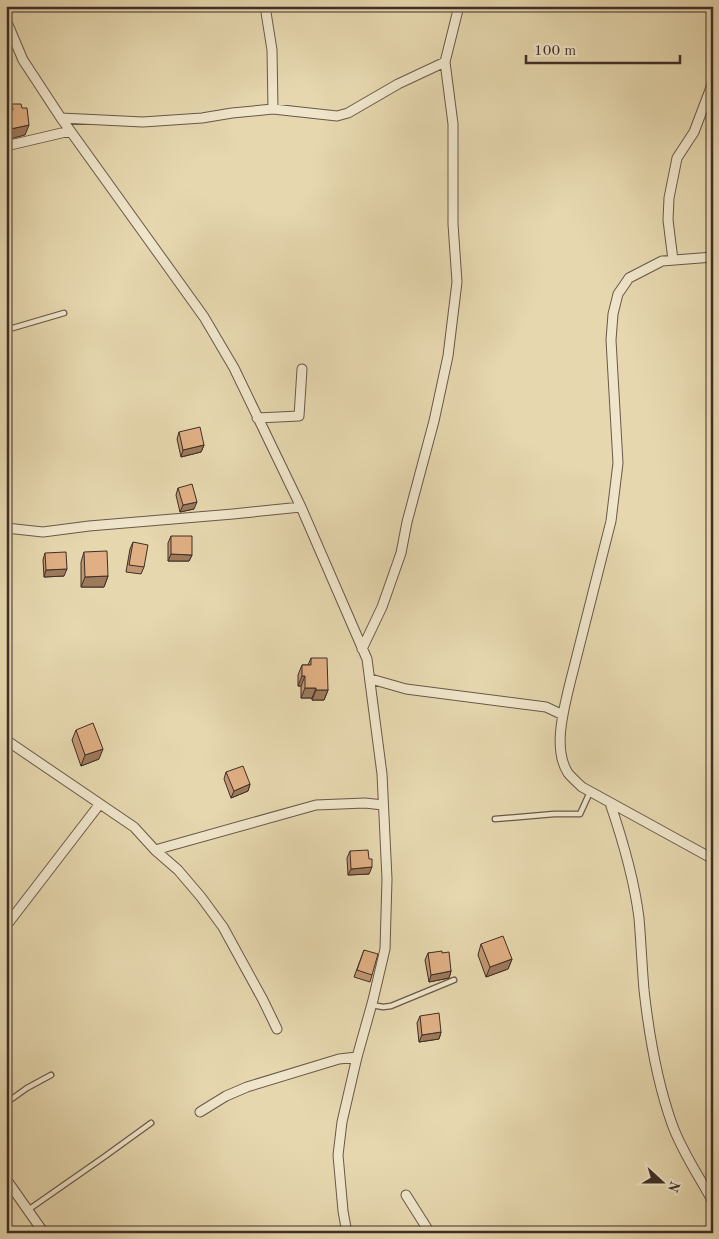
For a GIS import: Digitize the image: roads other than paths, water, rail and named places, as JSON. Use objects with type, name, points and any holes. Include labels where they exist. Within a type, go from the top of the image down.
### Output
[{"type":"street","points":[[265,6],[272,50],[273,109]]},
{"type":"street","points":[[362,649],[382,607],[401,553],[448,356],[457,282],[453,224],[453,124],[445,62],[459,6]]},
{"type":"street","points":[[6,20],[23,60],[70,131],[204,317],[234,368],[301,507],[366,659],[382,774],[387,879],[385,949],[342,1122],[338,1155],[347,1233]]},
{"type":"street","points":[[61,118],[143,122],[202,118],[232,112],[273,109],[337,116],[348,113],[398,84],[445,62]]},
{"type":"street","points":[[673,260],[668,220],[669,198],[677,158],[694,132],[713,82]]},
{"type":"street","points":[[6,146],[70,131]]},
{"type":"street","points":[[713,257],[662,261],[629,278],[618,294],[611,340],[618,463],[612,521],[563,715],[560,742],[568,772],[582,787],[713,859]]},
{"type":"street","points":[[257,418],[299,416],[302,369]]},
{"type":"street","points":[[6,528],[42,532],[301,507]]},
{"type":"street","points":[[370,679],[406,689],[546,707],[563,715]]},
{"type":"street","points":[[6,740],[134,827],[155,850],[178,870],[223,927],[277,1029]]},
{"type":"street","points":[[155,850],[316,805],[365,803],[383,805]]},
{"type":"street","points":[[610,803],[625,846],[632,876],[639,917],[644,991],[661,1090],[672,1126],[694,1170],[713,1202]]},
{"type":"street","points":[[6,926],[99,805]]},
{"type":"street","points":[[200,1112],[226,1096],[248,1088],[339,1059],[357,1057]]},
{"type":"street","points":[[6,1179],[44,1233]]},
{"type":"street","points":[[406,1195],[430,1233]]},
{"type":"lane","points":[[6,330],[64,313]]},
{"type":"lane","points":[[495,819],[554,814],[580,814],[590,792]]},
{"type":"lane","points":[[372,1005],[391,1006],[454,980]]},
{"type":"lane","points":[[6,1103],[26,1088],[51,1075]]},
{"type":"lane","points":[[28,1210],[151,1122]]}]
